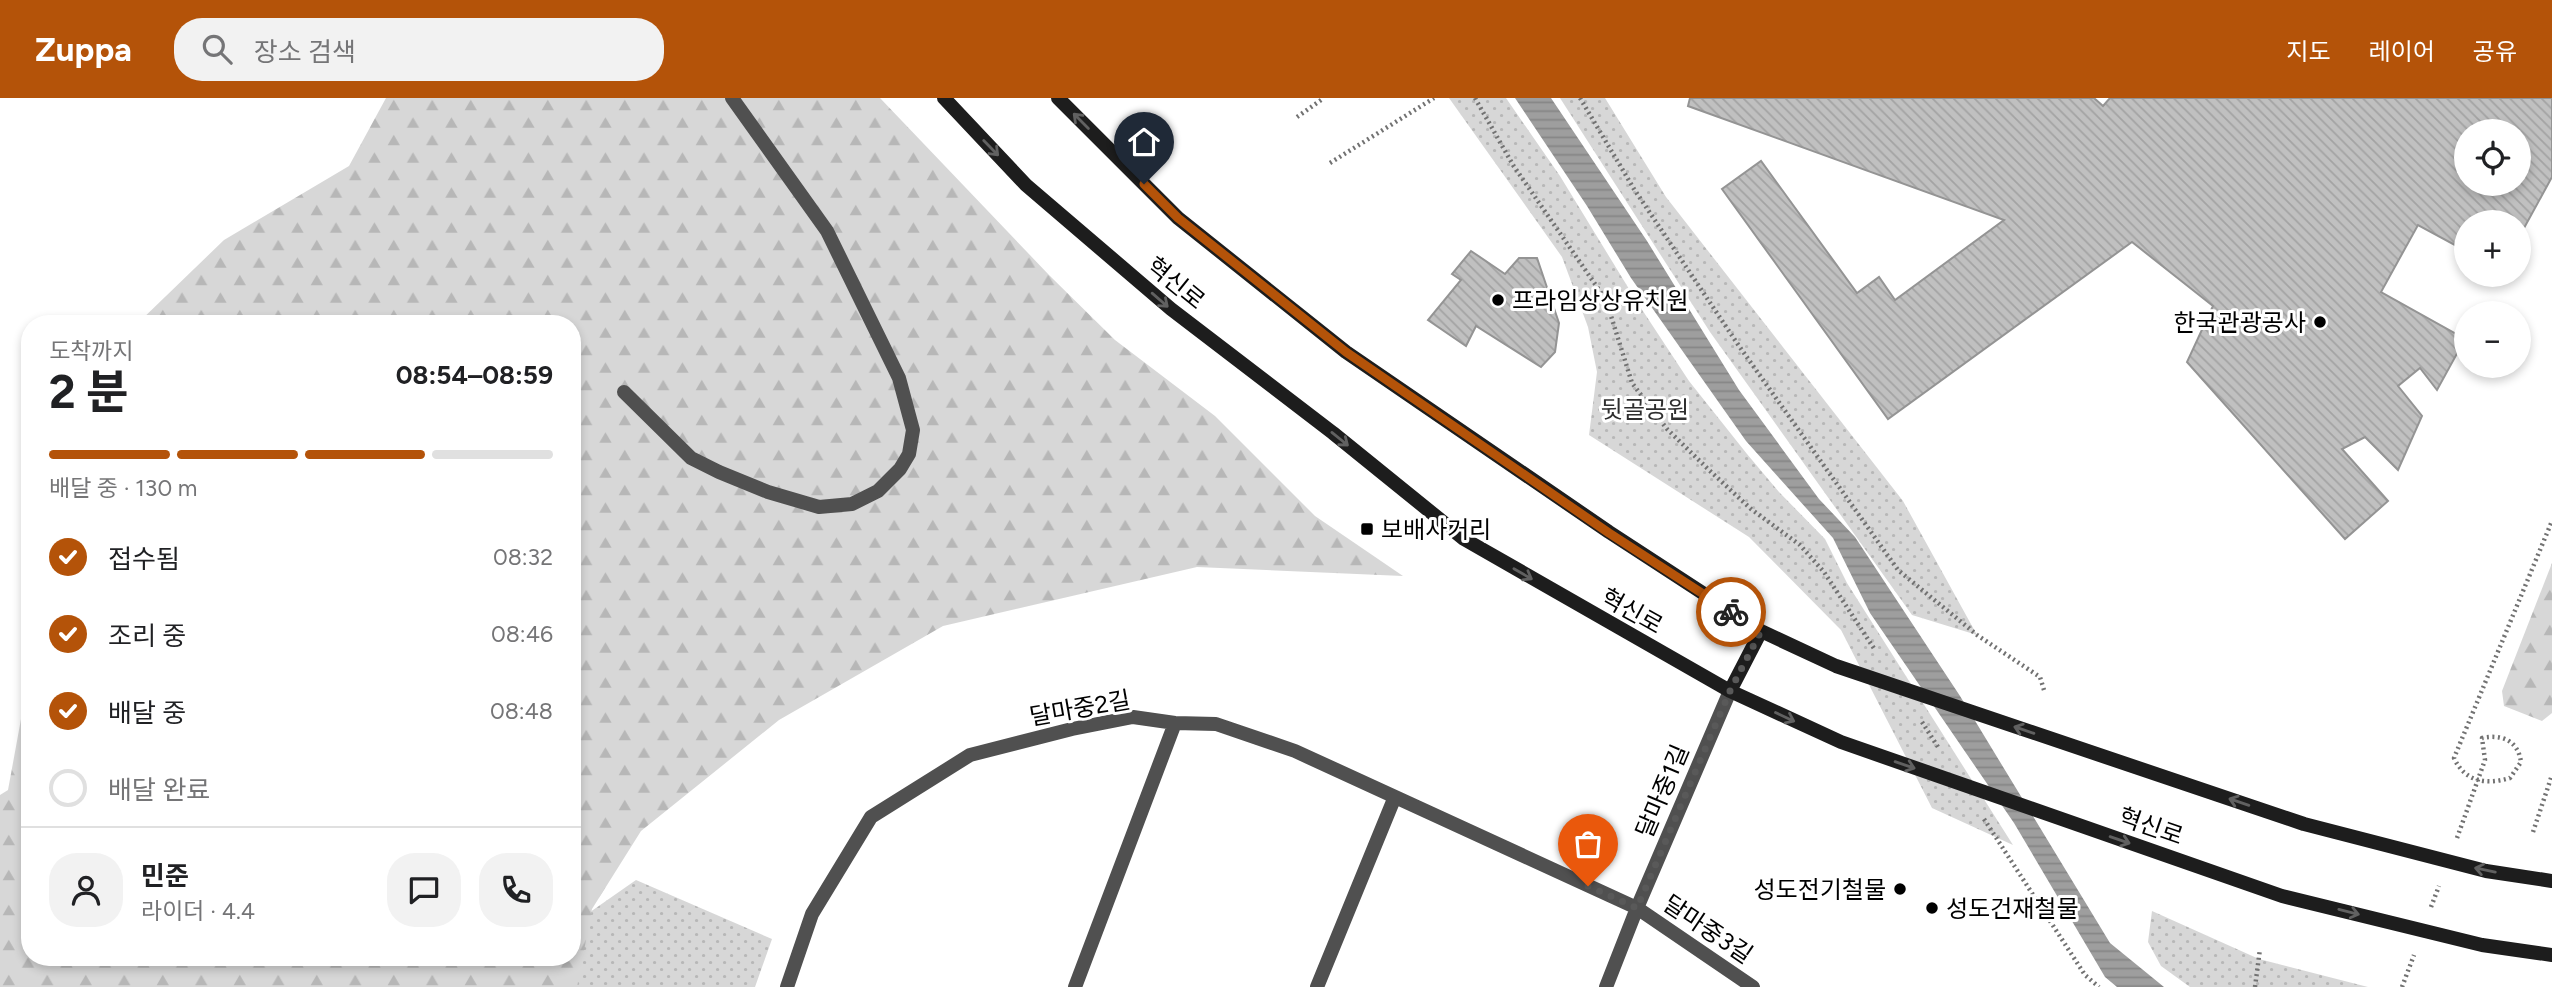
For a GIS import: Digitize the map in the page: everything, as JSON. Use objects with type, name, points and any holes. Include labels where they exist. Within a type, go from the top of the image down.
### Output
[{"type":"street","points":[[624,392],[691,458],[768,492],[819,506],[852,504],[878,491],[900,469],[908,454],[914,430],[899,378],[827,231],[732,98]]},
{"type":"street","name":"혁신로","points":[[944,98],[1026,185],[1171,309],[1464,539],[1730,691],[1841,742],[2282,896],[2482,945],[2552,955]]},
{"type":"street","name":"혁신로","points":[[1058,98],[1178,218],[1346,352],[1609,533],[1761,631],[1836,666],[2304,824],[2486,870],[2552,881]]},
{"type":"street","points":[[1730,691],[1761,631]]},
{"type":"street","name":"달마중1길","points":[[1606,987],[1730,691]]},
{"type":"street","name":"달마중2길","points":[[787,987],[813,914],[871,817],[970,755],[1072,729],[1133,717],[1175,723],[1216,724],[1295,751],[1394,799],[1637,908]]},
{"type":"street","points":[[1075,987],[1175,723]]},
{"type":"street","points":[[1317,987],[1394,799]]},
{"type":"street","name":"달마중3길","points":[[1637,908],[1753,987]]},
{"type":"path","points":[[1297,117],[1324,98]]},
{"type":"path","points":[[1330,163],[1434,98]]},
{"type":"path","points":[[1475,98],[1513,165],[1606,300],[1632,383],[1667,429],[1709,470],[1751,509],[1800,545],[1824,572],[1876,652]]},
{"type":"path","points":[[1580,98],[1634,189],[1739,346],[1898,570],[1977,635],[2040,677],[2044,690]]},
{"type":"path","points":[[2485,760],[2482,738],[2494,735],[2503,737],[2514,746],[2519,751],[2521,761],[2510,778],[2485,782],[2460,770],[2454,758],[2552,524]]},
{"type":"path","points":[[1921,721],[1944,756]]},
{"type":"path","points":[[2533,832],[2552,775]]},
{"type":"path","points":[[1981,814],[2085,975],[2099,987]]},
{"type":"path","points":[[2255,987],[2260,949]]},
{"type":"green space","points":[[386,98],[880,98],[1115,340],[1215,416],[1315,516],[1403,576],[1197,567],[943,626],[779,720],[641,831],[592,909],[577,987],[0,987],[0,795],[8,790],[21,719],[21,966],[581,966],[581,315],[146,315],[224,240],[349,166]]},
{"type":"green space","name":"뒷골공원","points":[[1449,98],[1506,98],[1560,176],[1689,381],[1779,492],[1825,539],[1847,583],[2013,845],[1932,808],[1841,630],[1749,537],[1589,435],[1597,372],[1588,327],[1562,257]]},
{"type":"green space","name":"뒷골공원","points":[[1560,98],[1605,98],[1666,197],[1903,501],[1977,635],[1912,615],[1710,332]]},
{"type":"green space","points":[[2552,563],[2552,713],[2542,721],[2504,706],[2502,691]]},
{"type":"green space","points":[[636,880],[772,939],[755,987],[559,987],[568,966],[581,966],[581,918]]},
{"type":"green space","points":[[2152,911],[2259,959],[2368,987],[2190,987],[2161,966],[2148,942]]},
{"type":"shaded area","points":[[1515,98],[1551,98],[1647,241],[1739,390],[1819,499],[1855,537],[1960,696],[2110,943],[2164,987],[2117,987],[2105,977],[2014,823],[1870,613],[1833,538],[1746,441],[1631,278]]},
{"type":"building","name":"한국관광공사","points":[[1690,98],[2094,98],[2103,106],[2110,98],[2552,98],[2552,177],[2531,215],[2531,210],[2454,210],[2454,244],[2418,225],[2381,292],[2454,333],[2454,359],[2437,390],[2420,368],[2398,386],[2422,416],[2398,470],[2365,437],[2342,449],[2388,501],[2345,539],[2187,362],[2213,306],[2132,242],[1888,419],[1722,189],[1761,161],[1857,293],[1879,277],[1895,300],[2004,220],[1688,106]]},
{"type":"building","name":"프라임상상유치원","points":[[1471,251],[1505,274],[1519,258],[1537,258],[1559,323],[1555,352],[1541,367],[1476,326],[1466,346],[1428,320],[1461,280],[1452,274]]},
{"type":"way so far","points":[[1588,886],[1637,908],[1730,691],[1761,631],[1731,612]]},
{"type":"place","name":"프라임상상유치원","points":[[1498,300]]},
{"type":"place","name":"한국관광공사","points":[[2320,322]]},
{"type":"place","name":"보배사거리","points":[[1367,529]]},
{"type":"place","name":"성도전기철물","points":[[1900,889]]},
{"type":"place","name":"성도건재철물","points":[[1932,908]]},
{"type":"route","points":[[1144,184],[1178,218],[1346,352],[1609,533],[1731,612]]}]
